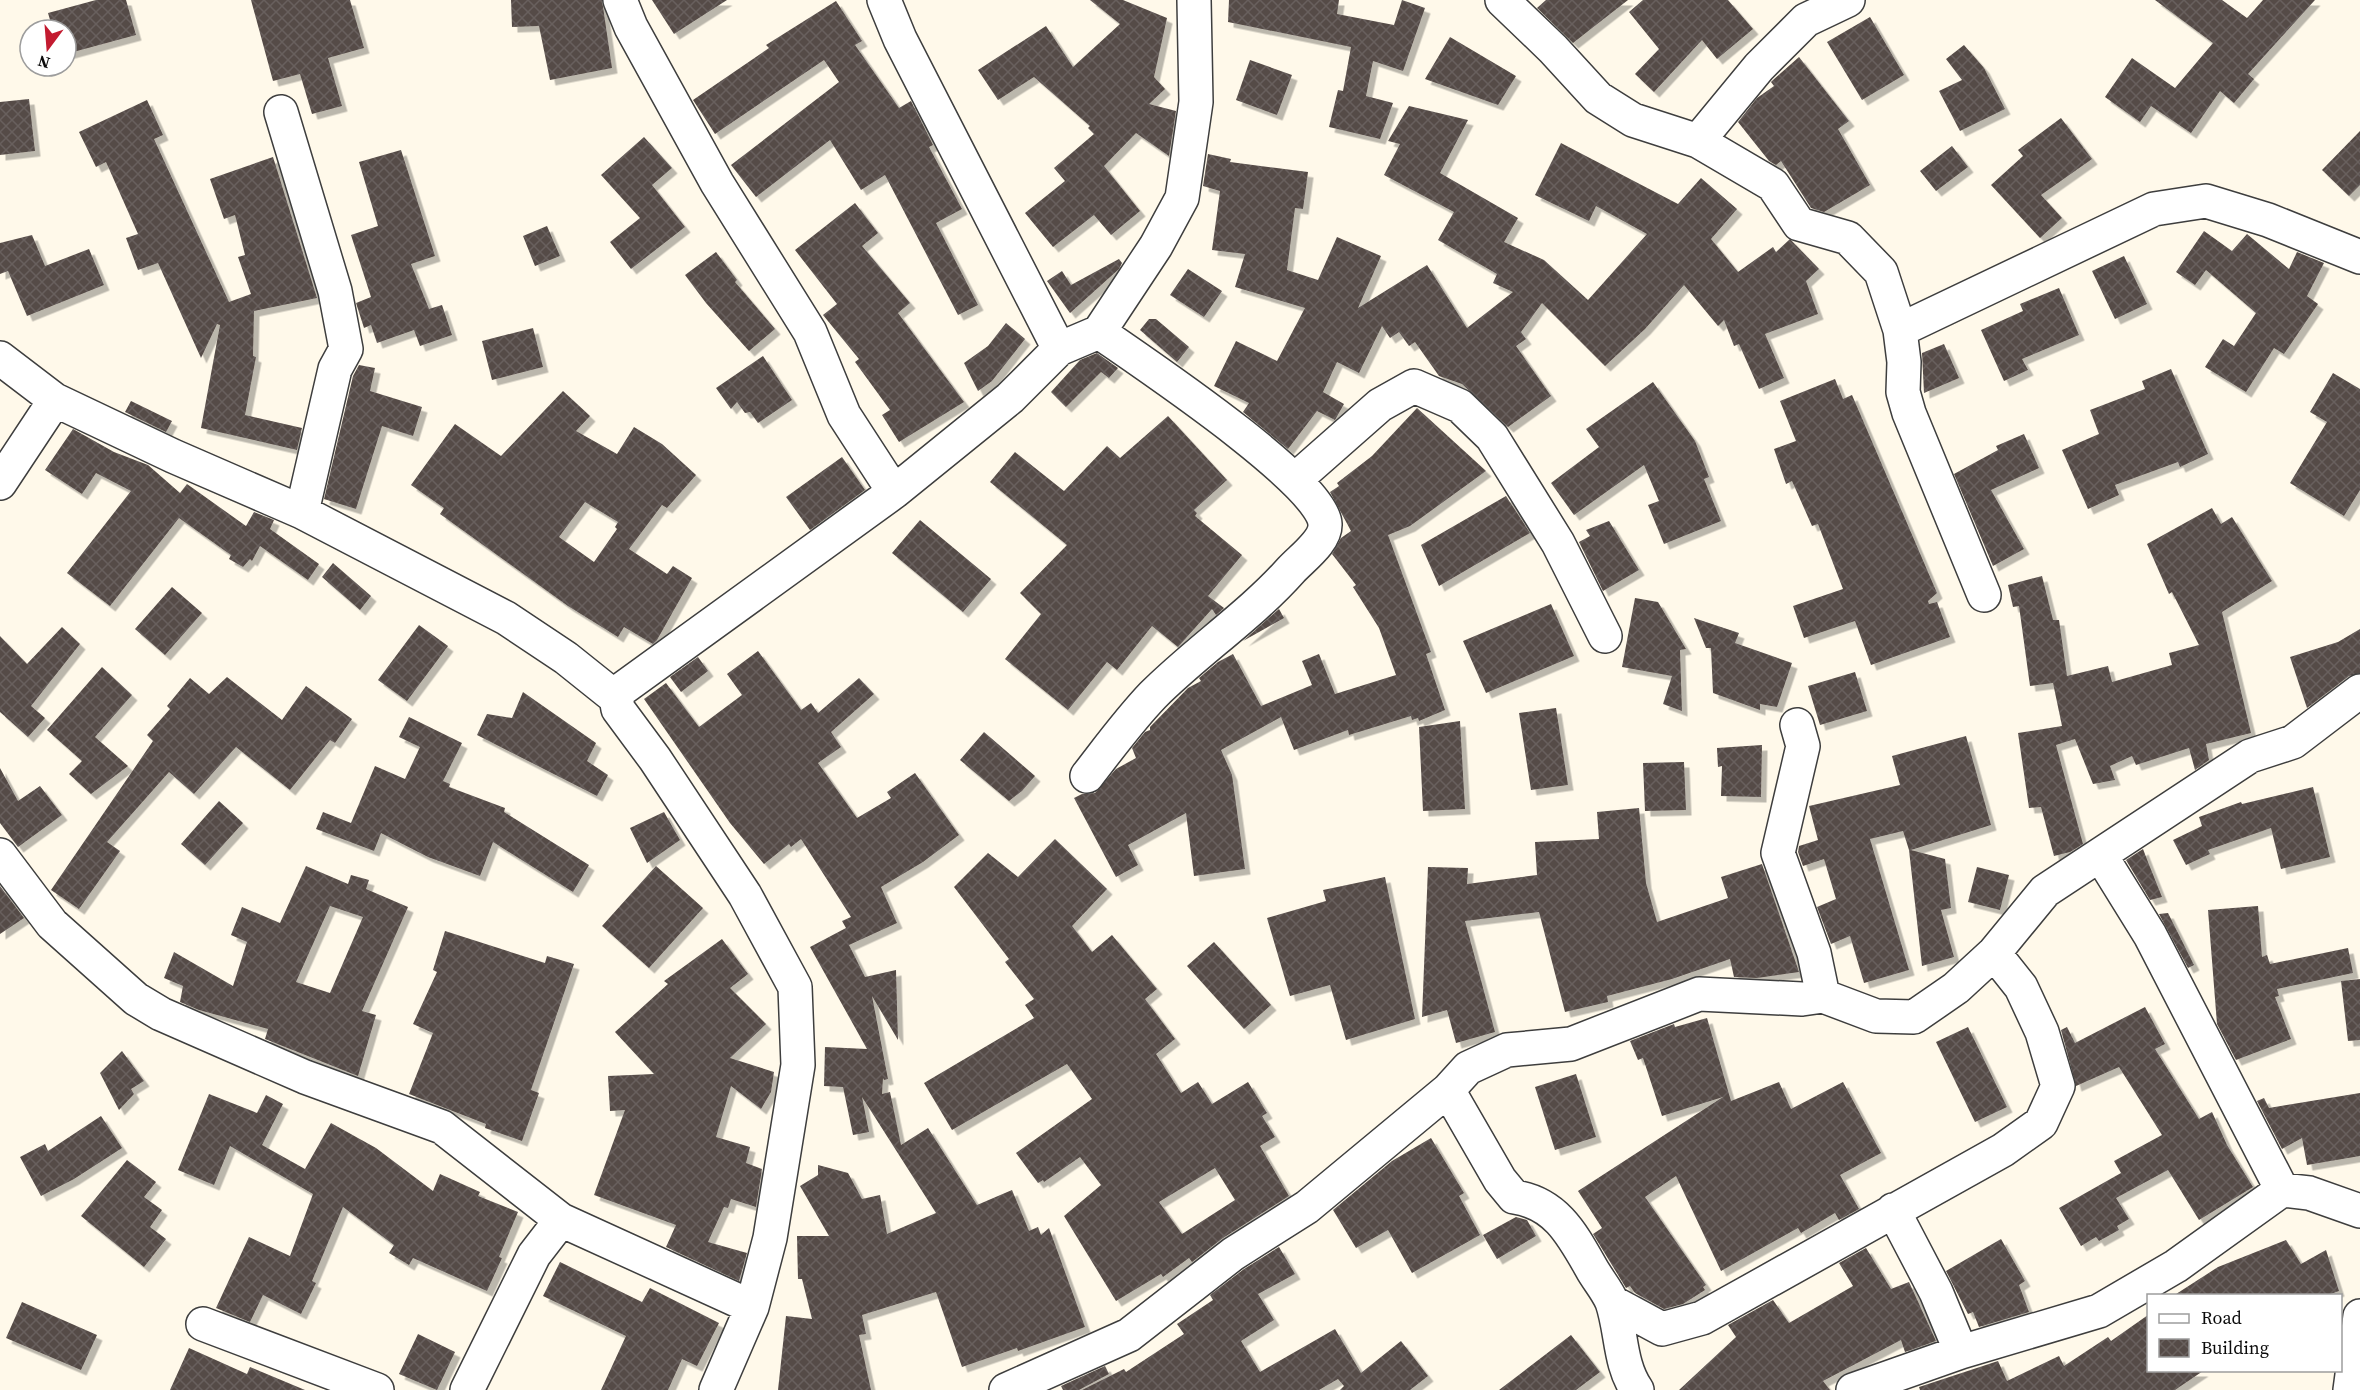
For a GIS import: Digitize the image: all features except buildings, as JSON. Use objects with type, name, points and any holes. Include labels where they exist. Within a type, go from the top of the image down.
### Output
[{"type":"street","points":[[620,0],[631,27],[717,183],[810,332],[844,415],[894,492]]},
{"type":"street","points":[[884,0],[900,39],[1059,349]]},
{"type":"street","points":[[616,698],[622,689],[894,492],[1010,398],[1059,349],[1099,332],[1156,246],[1182,198],[1196,102],[1194,0]]},
{"type":"street","points":[[1502,0],[1598,98],[1633,120],[1698,141],[1773,185],[1799,224],[1848,238],[1881,272],[1900,330],[1904,362],[1903,392],[1909,412],[1984,595]]},
{"type":"street","points":[[1698,141],[1759,68],[1806,20],[1848,0]]},
{"type":"street","points":[[281,112],[334,291],[346,349],[335,369],[302,512]]},
{"type":"street","points":[[1900,330],[2154,209],[2164,207],[2206,201],[2268,220],[2360,257]]},
{"type":"street","points":[[1087,776],[1153,695],[1275,588],[1324,536],[1326,522],[1318,506],[1296,479],[1197,402],[1099,332]]},
{"type":"street","points":[[0,358],[55,400],[173,456],[302,512],[506,618],[566,658],[616,698],[618,709],[655,759],[745,895],[795,987],[798,1065],[770,1238],[752,1307],[716,1390]]},
{"type":"street","points":[[1296,479],[1380,405],[1414,386],[1460,406],[1492,437],[1558,543],[1605,636]]},
{"type":"street","points":[[0,483],[55,400]]},
{"type":"street","points":[[1006,1390],[1129,1335],[1233,1254],[1307,1207],[1448,1090],[1468,1068],[1507,1050],[1571,1044],[1699,994],[1802,999],[1823,996],[1876,1016],[1914,1017],[1956,988],[1994,953],[2045,891],[2250,756],[2293,742],[2360,691]]},
{"type":"street","points":[[1797,725],[1803,746],[1778,853],[1814,953],[1823,996]]},
{"type":"street","points":[[0,855],[52,924],[136,999],[161,1014],[305,1077],[442,1127],[561,1220],[752,1307]]},
{"type":"street","points":[[2101,856],[2150,935],[2282,1190]]},
{"type":"street","points":[[1612,1302],[1662,1329],[1702,1318],[2003,1150],[2041,1123],[2058,1086],[2042,1032],[2021,987],[1994,953]]},
{"type":"street","points":[[1448,1090],[1500,1180],[1514,1197],[1533,1200],[1566,1224],[1612,1302],[1619,1342],[1632,1382],[1637,1390]]},
{"type":"street","points":[[1853,1390],[1961,1352],[2099,1311],[2176,1266],[2282,1190],[2309,1193],[2360,1211]]},
{"type":"street","points":[[1893,1210],[1936,1292],[1961,1352]]},
{"type":"street","points":[[467,1390],[534,1256],[561,1220]]},
{"type":"street","points":[[2350,1390],[2360,1316]]},
{"type":"street","points":[[203,1324],[377,1390]]}]
